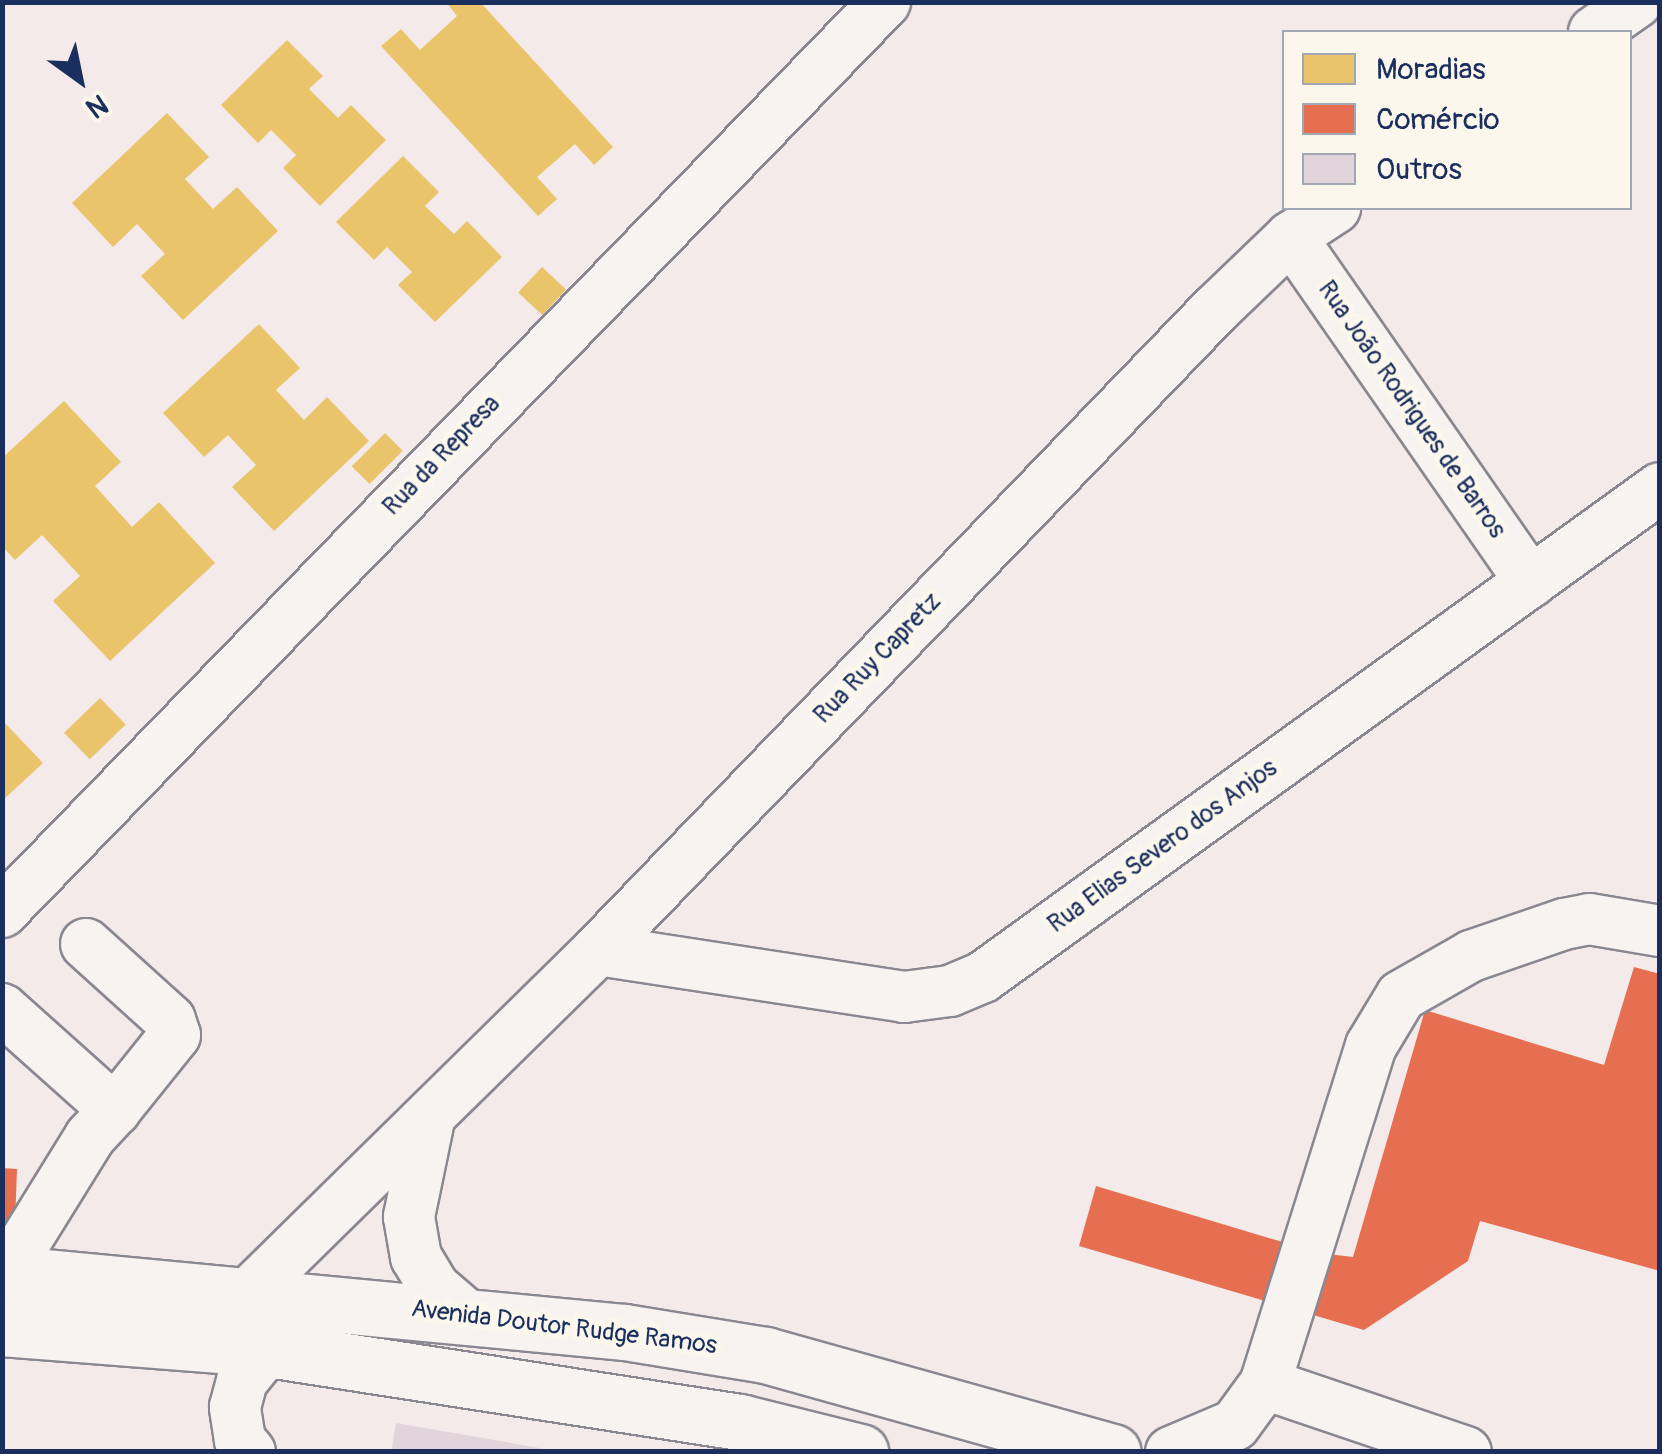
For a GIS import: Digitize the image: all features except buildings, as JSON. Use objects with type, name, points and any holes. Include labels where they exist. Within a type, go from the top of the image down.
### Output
[{"type":"main road","name":"Avenida Doutor Rudge Ramos","points":[[4,1273],[464,1313],[765,1355],[1113,1452]]},
{"type":"main road","points":[[2,1328],[268,1349],[740,1422],[860,1452]]},
{"type":"street","name":"Rua da Represa","points":[[2,912],[885,2]]},
{"type":"street","points":[[1597,30],[1637,2]]},
{"type":"street","name":"Rua Ruy Capretz","points":[[250,1292],[598,950],[1290,237],[1332,210]]},
{"type":"street","name":"Rua João Rodrigues de Barros","points":[[1290,237],[1530,582]]},
{"type":"street","name":"Rua Elias Severo dos Anjos","points":[[598,950],[904,997],[950,991],[984,977],[1660,488]]},
{"type":"street","points":[[1171,1452],[1238,1438],[1265,1384],[1371,1046],[1401,996],[1485,950],[1564,924],[1589,919],[1660,931]]},
{"type":"street","points":[[4,1273],[90,1137],[176,1035],[170,1020],[86,944]]},
{"type":"street","points":[[2,1009],[116,1110]]},
{"type":"street","points":[[429,1120],[408,1217],[416,1257],[434,1287],[464,1313]]},
{"type":"street","points":[[239,1448],[235,1407],[242,1381],[268,1349]]},
{"type":"street","points":[[1265,1384],[1466,1452]]}]
